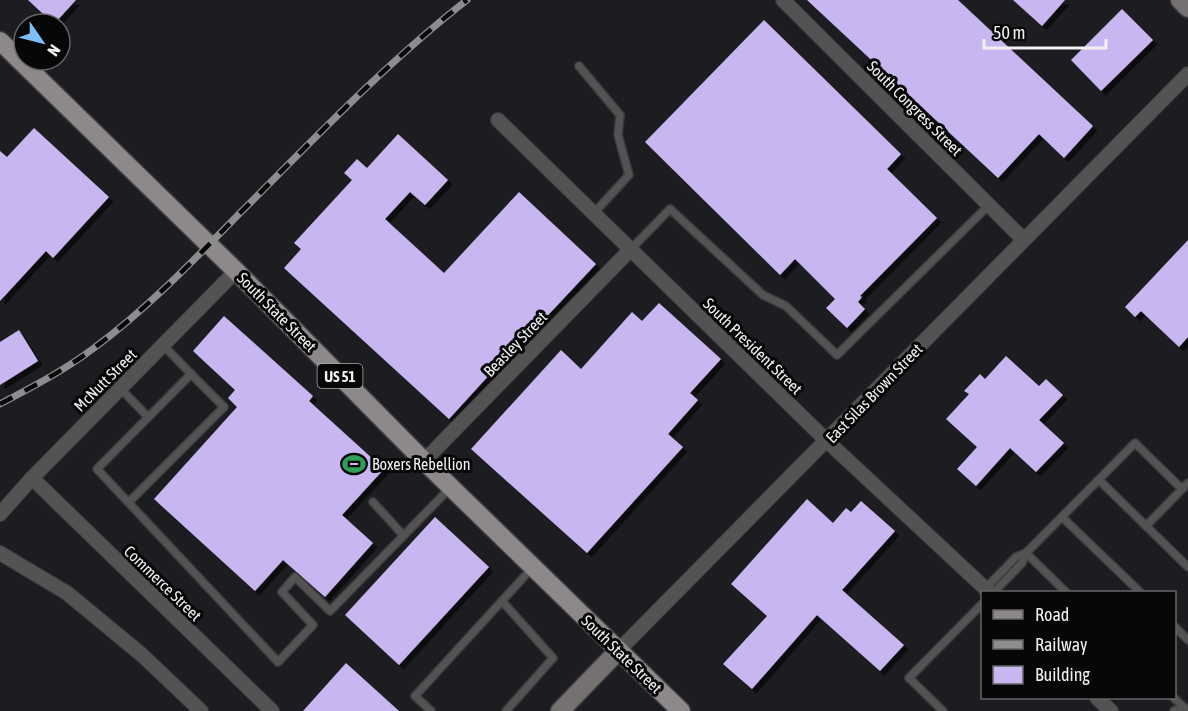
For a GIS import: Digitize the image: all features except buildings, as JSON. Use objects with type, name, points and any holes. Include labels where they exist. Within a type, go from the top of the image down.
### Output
[{"type":"main road","name":"South State Street","points":[[0,41],[236,271],[424,461],[681,711]]},
{"type":"street","name":"South Congress Street","points":[[783,0],[1023,239]]},
{"type":"street","points":[[1180,0],[1188,8]]},
{"type":"street","name":"East Silas Brown Street","points":[[560,711],[1188,74]]},
{"type":"street","name":"South President Street","points":[[498,120],[827,441],[989,591]]},
{"type":"street","name":"Beasley Street","points":[[424,461],[630,250]]},
{"type":"street","name":"McNutt Street","points":[[0,514],[32,478],[236,271]]},
{"type":"street","name":"Commerce Street","points":[[32,478],[272,711]]},
{"type":"street","points":[[0,553],[67,593],[142,655],[201,711]]},
{"type":"street","points":[[1099,699],[1111,711]]},
{"type":"lane","points":[[579,66],[620,115],[618,135],[629,175],[593,214]]},
{"type":"lane","points":[[630,250],[670,209],[763,295],[786,306],[837,355],[989,205]]},
{"type":"lane","points":[[129,502],[224,407],[163,345]]},
{"type":"lane","points":[[191,374],[98,469],[278,662],[313,625],[282,592],[295,577],[330,611],[451,487]]},
{"type":"lane","points":[[120,388],[148,417]]},
{"type":"lane","points":[[989,591],[1016,557],[1026,553],[1135,443],[1182,489]]},
{"type":"lane","points":[[1099,480],[1186,563]]},
{"type":"lane","points":[[1146,526],[1188,483]]},
{"type":"lane","points":[[374,502],[404,535]]},
{"type":"lane","points":[[1062,517],[1139,591]]},
{"type":"lane","points":[[1026,553],[1065,591]]},
{"type":"lane","points":[[431,711],[415,696],[533,567]]},
{"type":"lane","points":[[502,601],[553,658],[506,711]]},
{"type":"lane","points":[[943,711],[909,678],[981,605]]},
{"type":"lane","points":[[1176,628],[1188,640]]},
{"type":"lane","points":[[1174,711],[1185,708]]},
{"type":"railway","points":[[0,404],[72,364],[133,317],[188,266],[379,76],[467,0]]},
{"type":"place","name":"Boxers Rebellion","points":[[354,464]]}]
